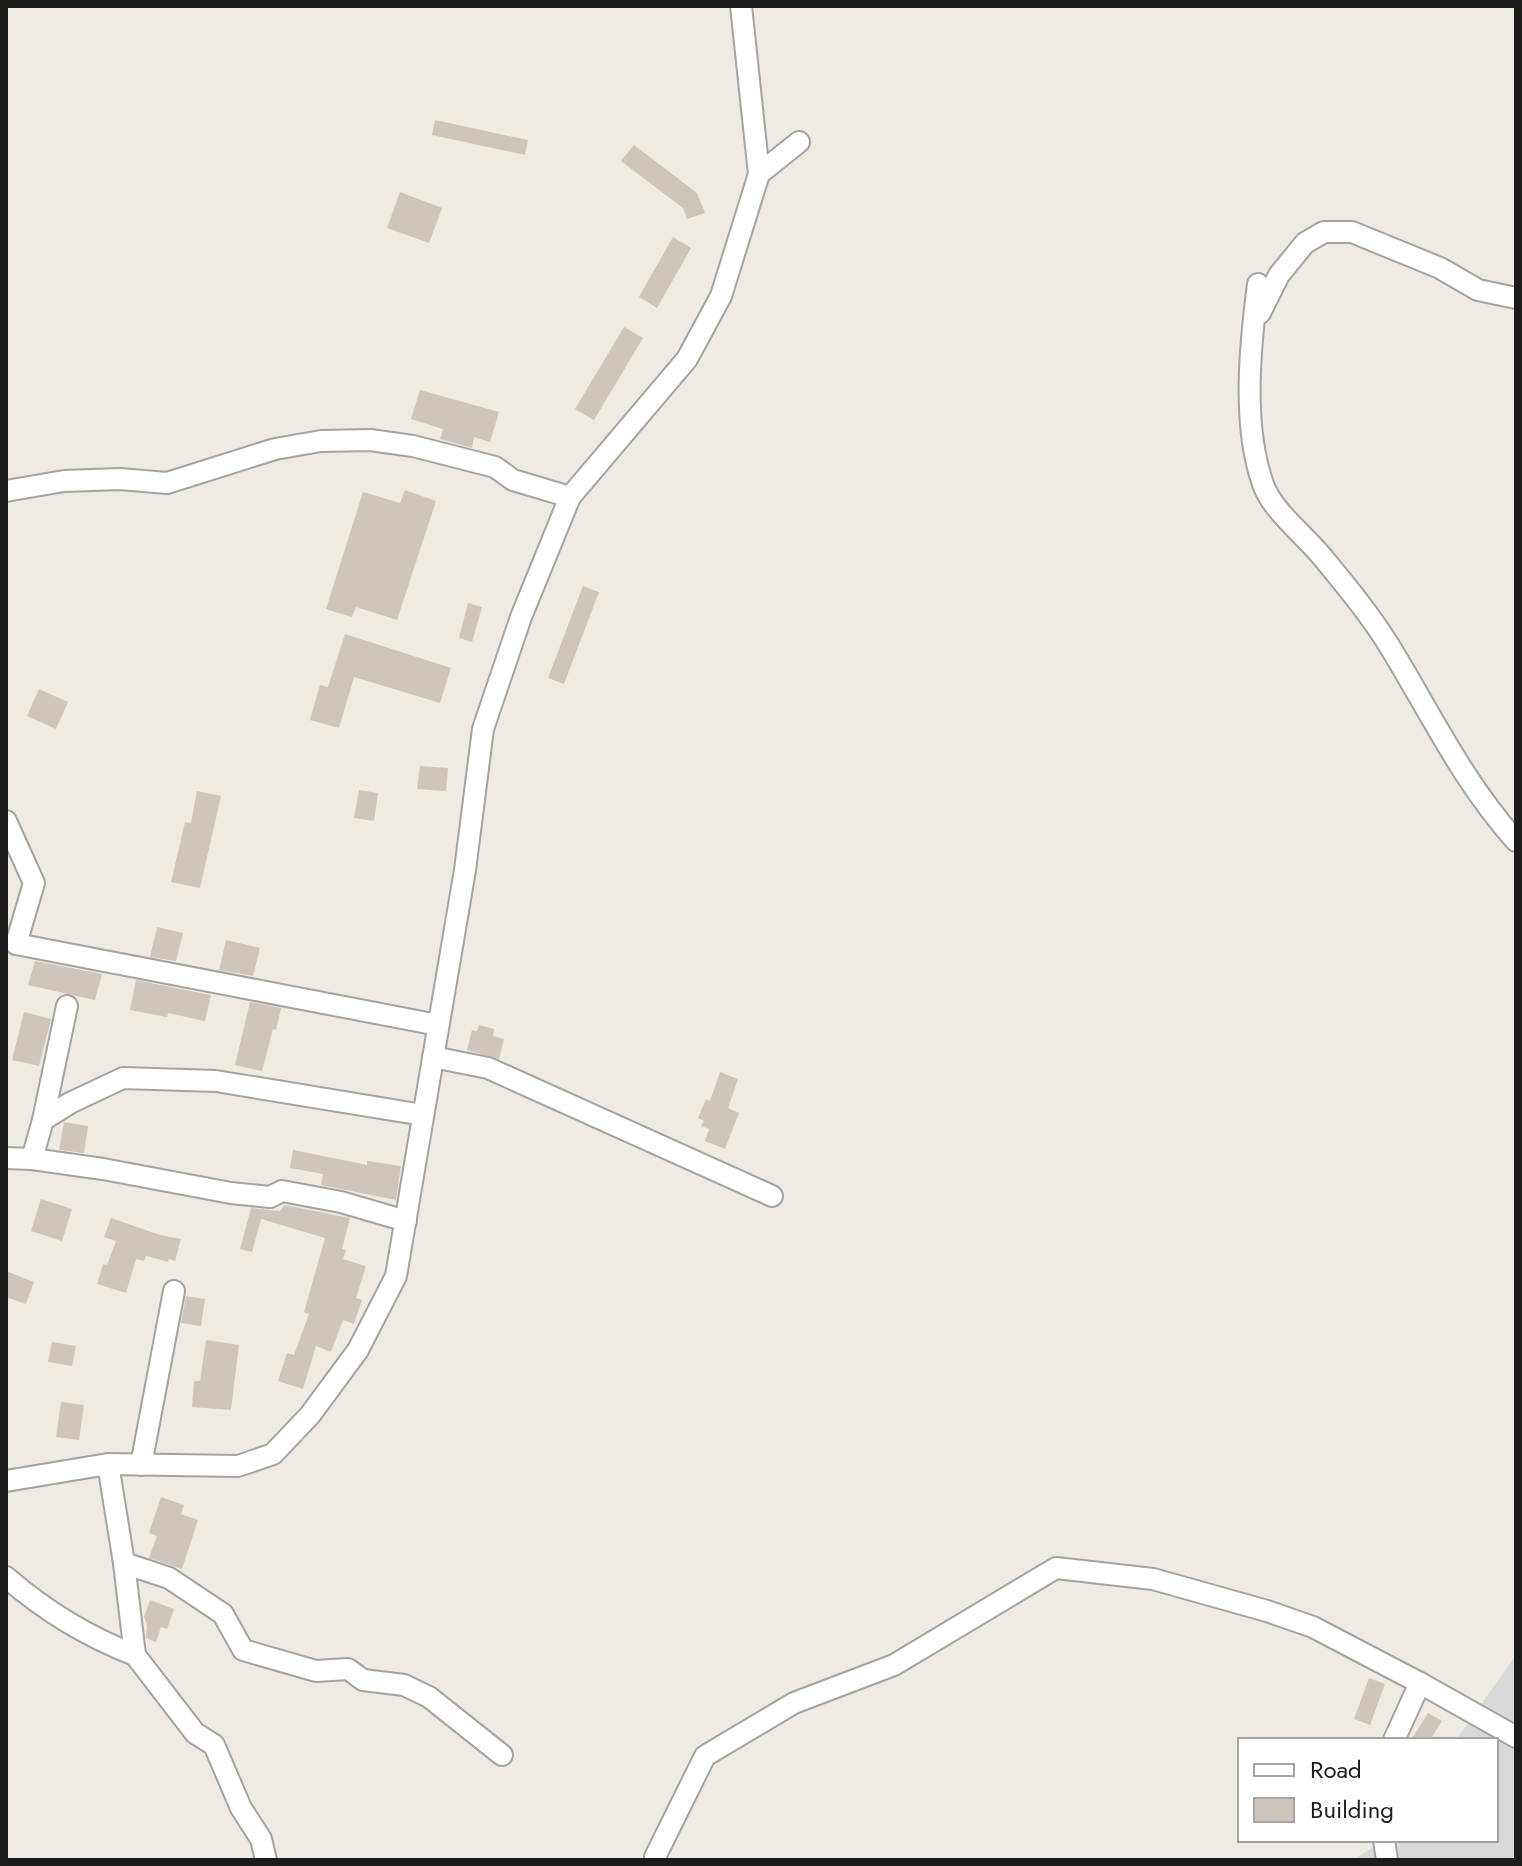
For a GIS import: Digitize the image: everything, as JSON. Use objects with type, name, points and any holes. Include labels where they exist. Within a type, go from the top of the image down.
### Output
[{"type":"street","points":[[10,1476],[108,1464],[238,1466],[273,1454],[310,1415],[358,1350],[396,1276],[465,870],[483,729],[521,617],[570,497],[687,359],[721,296],[759,174],[741,6]]},
{"type":"street","points":[[759,174],[799,142]]},
{"type":"street","points":[[1253,327],[1279,275],[1305,243],[1324,232],[1352,232],[1440,268],[1478,290],[1516,298]]},
{"type":"street","points":[[1258,284],[1253,327],[1253,449],[1264,488],[1364,609],[1390,646],[1457,764],[1516,841]]},
{"type":"street","points":[[6,491],[64,481],[120,479],[167,483],[275,449],[321,441],[370,440],[413,446],[495,467],[513,480],[570,497]]},
{"type":"street","points":[[6,821],[34,883],[16,944],[438,1025]]},
{"type":"street","points":[[32,1159],[67,1006]]},
{"type":"street","points":[[433,1057],[488,1068],[772,1196]]},
{"type":"street","points":[[43,1120],[70,1103],[123,1078],[216,1081],[423,1115]]},
{"type":"street","points":[[6,1158],[103,1169],[231,1193],[270,1197],[282,1191],[341,1202],[406,1221]]},
{"type":"street","points":[[141,1465],[174,1291]]},
{"type":"street","points":[[108,1464],[135,1655],[195,1733],[214,1745],[241,1808],[261,1839],[266,1860]]},
{"type":"street","points":[[124,1563],[169,1578],[223,1614],[243,1650],[316,1671],[348,1669],[363,1680],[404,1685],[429,1697],[502,1755]]},
{"type":"street","points":[[655,1857],[705,1756],[794,1703],[894,1665],[1056,1568],[1153,1579],[1313,1627],[1516,1737]]},
{"type":"street","points":[[6,1577],[35,1601],[106,1644],[135,1655]]},
{"type":"street","points":[[1395,1738],[1420,1683]]},
{"type":"shaded area","points":[[1516,1655],[1516,1860],[1353,1860],[1381,1842],[1498,1842],[1498,1738],[1457,1738]]},
{"type":"building","points":[[435,120],[528,140],[525,155],[432,135]]},
{"type":"building","points":[[634,145],[697,193],[705,213],[687,219],[683,208],[621,161]]},
{"type":"building","points":[[400,192],[442,208],[429,243],[387,228]]},
{"type":"building","points":[[673,237],[691,248],[657,308],[639,297]]},
{"type":"building","points":[[624,327],[643,338],[594,420],[575,409]]},
{"type":"building","points":[[420,390],[499,412],[490,442],[474,437],[472,448],[440,439],[443,429],[411,419]]},
{"type":"building","points":[[405,490],[436,501],[397,620],[356,607],[352,617],[326,609],[363,492],[400,503]]},
{"type":"building","points":[[583,586],[599,592],[564,684],[548,678]]},
{"type":"building","points":[[468,603],[482,607],[472,642],[459,638]]},
{"type":"building","points":[[345,634],[451,668],[440,703],[354,677],[339,728],[310,720],[320,685],[328,687]]},
{"type":"building","points":[[39,689],[68,702],[56,729],[27,716]]},
{"type":"building","points":[[420,766],[448,768],[446,791],[417,789]]},
{"type":"building","points":[[359,790],[378,793],[374,821],[354,818]]},
{"type":"building","points":[[197,791],[221,796],[200,888],[171,882],[185,822],[191,823]]},
{"type":"building","points":[[157,927],[183,933],[176,961],[150,957]]},
{"type":"building","points":[[226,940],[260,948],[253,976],[219,970]]},
{"type":"building","points":[[35,961],[102,974],[95,1000],[28,985]]},
{"type":"building","points":[[136,980],[211,995],[205,1021],[168,1013],[167,1017],[130,1010]]},
{"type":"building","points":[[250,1002],[281,1008],[262,1071],[235,1065]]},
{"type":"building","points":[[24,1012],[51,1019],[39,1066],[12,1060]]},
{"type":"building","points":[[479,1025],[494,1029],[493,1036],[504,1039],[499,1059],[467,1050],[472,1030],[477,1031]]},
{"type":"building","points":[[720,1072],[738,1079],[728,1108],[739,1113],[725,1149],[705,1141],[709,1129],[701,1126],[704,1121],[698,1118],[706,1099],[710,1101]]},
{"type":"building","points":[[64,1122],[88,1126],[84,1153],[59,1150]]},
{"type":"building","points":[[293,1150],[367,1165],[367,1161],[401,1166],[396,1200],[321,1185],[323,1174],[290,1168]]},
{"type":"building","points":[[41,1199],[72,1209],[62,1241],[31,1231]]},
{"type":"building","points":[[284,1205],[350,1218],[342,1249],[346,1250],[343,1259],[366,1266],[356,1298],[362,1300],[354,1324],[343,1320],[331,1352],[316,1346],[303,1389],[278,1381],[287,1353],[294,1355],[309,1314],[304,1312],[325,1238],[261,1219],[252,1252],[240,1249],[251,1208],[280,1211]]},
{"type":"building","points":[[111,1218],[181,1239],[175,1261],[146,1256],[144,1261],[136,1259],[126,1293],[97,1284],[103,1264],[107,1265],[116,1241],[104,1237]]},
{"type":"building","points":[[6,1271],[34,1282],[26,1304],[6,1297]]},
{"type":"building","points":[[186,1296],[205,1299],[201,1326],[181,1323]]},
{"type":"building","points":[[206,1340],[239,1345],[231,1410],[192,1407],[194,1381],[200,1381]]},
{"type":"building","points":[[52,1342],[76,1346],[72,1366],[48,1362]]},
{"type":"building","points":[[61,1402],[84,1405],[79,1440],[56,1437]]},
{"type":"building","points":[[161,1497],[184,1505],[181,1514],[198,1520],[182,1569],[149,1558],[157,1536],[149,1533]]},
{"type":"building","points":[[150,1600],[174,1609],[167,1629],[161,1627],[156,1642],[146,1638],[144,1617]]},
{"type":"building","points":[[1369,1678],[1385,1684],[1370,1725],[1354,1719]]},
{"type":"building","points":[[1428,1713],[1442,1721],[1431,1738],[1412,1738]]}]
